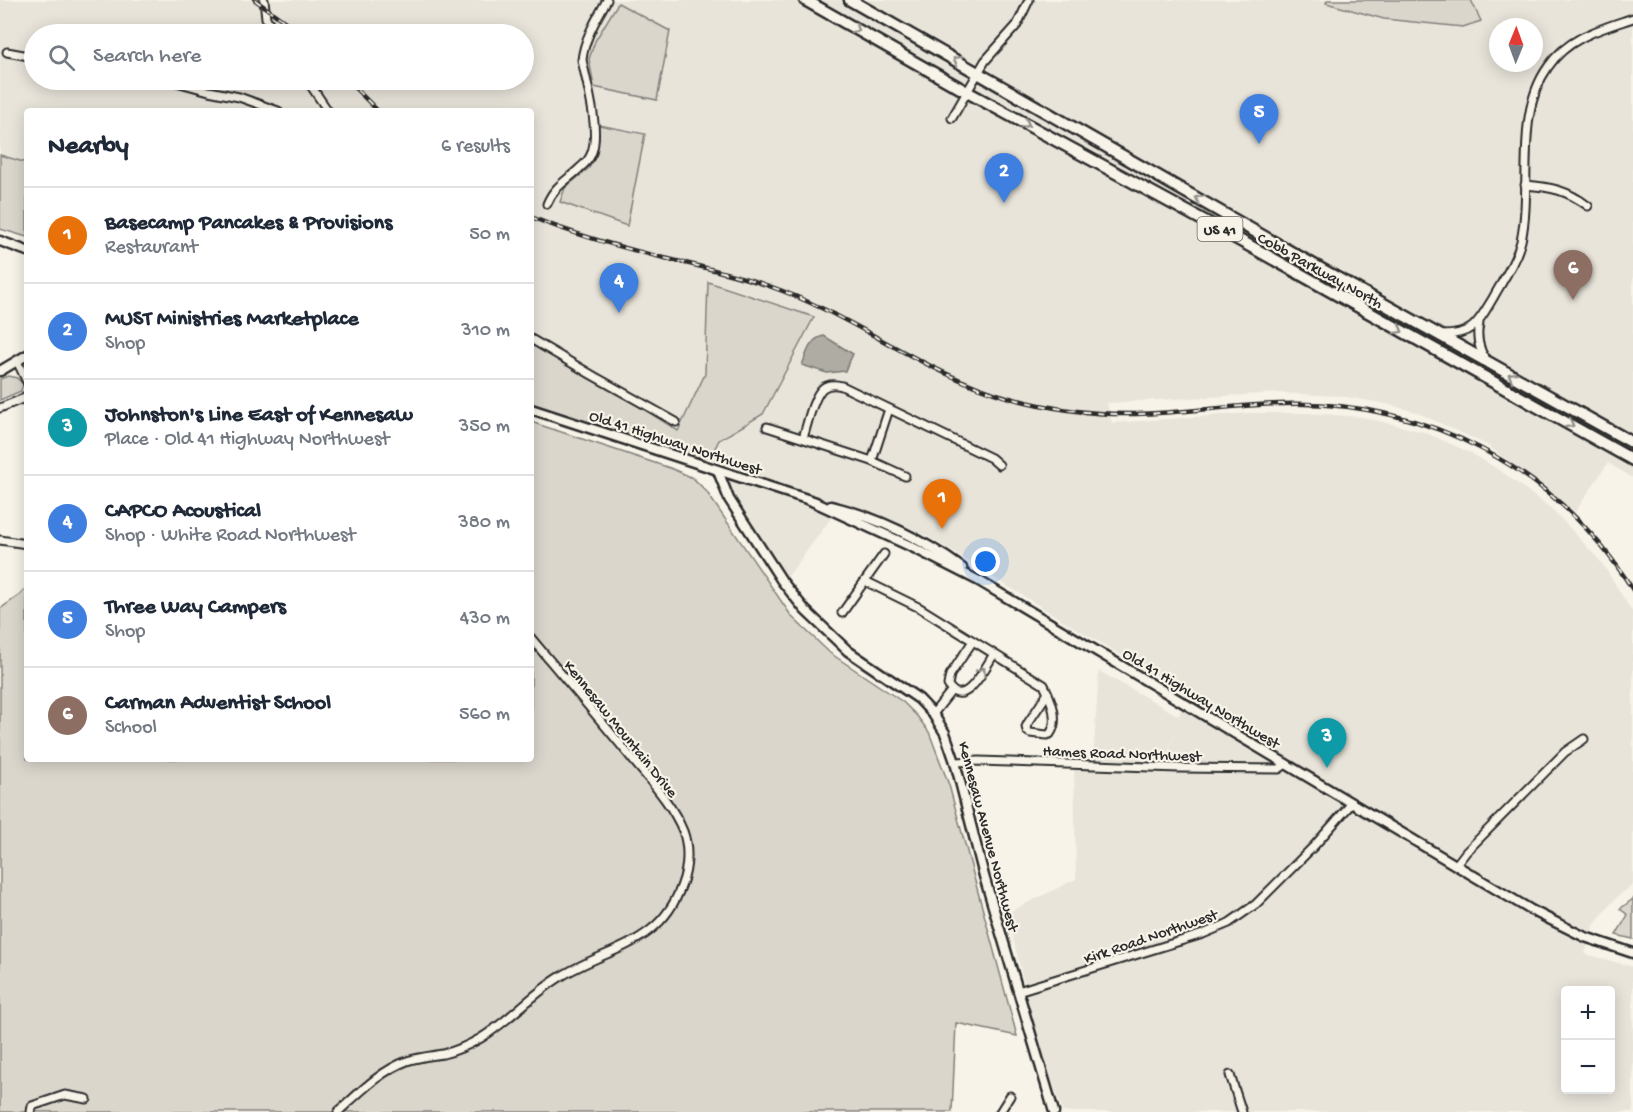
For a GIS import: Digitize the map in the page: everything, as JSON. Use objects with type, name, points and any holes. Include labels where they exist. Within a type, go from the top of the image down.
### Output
[{"type":"main road","name":"Cobb Parkway North","points":[[805,0],[1633,460]]},
{"type":"main road","name":"Cobb Parkway North","points":[[850,0],[1633,443]]},
{"type":"street","points":[[264,0],[266,18],[270,24]]},
{"type":"street","points":[[548,204],[560,184],[580,168],[592,153],[594,125],[582,60],[595,22],[607,0]]},
{"type":"street","points":[[952,118],[991,54],[1017,26],[1029,0]]},
{"type":"street","points":[[1487,362],[1480,350],[1477,331],[1480,320],[1512,264],[1519,246],[1523,229],[1530,111],[1535,89],[1554,58],[1571,42],[1633,18]]},
{"type":"street","points":[[7,52],[24,55]]},
{"type":"street","points":[[202,90],[238,97],[269,108]]},
{"type":"street","points":[[314,90],[326,108]]},
{"type":"street","points":[[1525,185],[1555,189],[1573,196],[1588,206]]},
{"type":"street","points":[[0,240],[24,244]]},
{"type":"street","points":[[0,240],[24,250]]},
{"type":"street","points":[[1439,335],[1461,334],[1471,329],[1480,320]]},
{"type":"street","points":[[534,341],[676,422]]},
{"type":"street","points":[[0,371],[24,357]]},
{"type":"street","points":[[17,362],[24,376]]},
{"type":"street","points":[[803,438],[819,393],[826,386],[836,384],[991,458],[999,465]]},
{"type":"street","points":[[0,408],[24,397]]},
{"type":"street","points":[[872,461],[889,409]]},
{"type":"street","name":"Old 41 Highway Northwest","points":[[534,411],[812,501],[853,512],[883,524],[939,552],[979,581],[1456,866],[1558,924],[1591,939],[1633,953]]},
{"type":"street","points":[[767,427],[872,461],[905,476]]},
{"type":"street","name":"Kennesaw Avenue Northwest","points":[[718,471],[729,499],[782,581],[809,615],[848,651],[919,699],[933,714],[945,733],[955,762],[984,876],[1054,1112]]},
{"type":"street","points":[[0,540],[24,544]]},
{"type":"street","points":[[842,612],[884,554]]},
{"type":"street","points":[[865,581],[920,609],[1044,685],[1048,693],[1053,709],[1053,730],[1047,735],[1030,733],[1027,731],[1028,723],[1048,693]]},
{"type":"street","points":[[973,641],[950,675],[948,685],[952,690],[961,694],[969,691],[994,654]]},
{"type":"street","name":"Kennesaw Mountain Drive","points":[[338,1112],[382,1074],[405,1062],[464,1047],[507,1020],[537,992],[561,976],[639,939],[667,914],[677,897],[685,874],[687,851],[683,831],[665,799],[534,642]]},
{"type":"street","points":[[933,714],[952,690]]},
{"type":"street","points":[[1456,866],[1466,852],[1565,752],[1584,739]]},
{"type":"street","name":"Hames Road Northwest","points":[[955,762],[1279,769],[1286,764]]},
{"type":"street","name":"Kirk Road Northwest","points":[[1018,991],[1203,934],[1229,923],[1244,914],[1265,896],[1352,803]]},
{"type":"street","points":[[1230,1075],[1242,1112]]},
{"type":"street","points":[[31,1112],[32,1106],[65,1095],[87,1099]]},
{"type":"street","points":[[1000,1112],[1010,1096]]},
{"type":"shaded area","points":[[0,0],[1327,0],[1326,3],[1480,21],[1471,0],[1633,0],[1633,478],[1608,463],[1575,512],[1487,445],[1416,412],[1387,404],[1340,396],[1278,393],[1107,403],[1112,423],[1250,413],[1308,413],[1362,417],[1424,432],[1471,453],[1502,472],[1553,510],[1602,563],[1633,613],[1633,885],[1619,895],[1593,927],[1585,954],[1633,967],[1633,1112],[1063,1112],[1038,1042],[1007,913],[1076,879],[1074,767],[1164,770],[1175,730],[1165,762],[1093,760],[1099,671],[1179,716],[1185,692],[1075,628],[932,539],[906,526],[843,502],[786,579],[715,476],[641,401],[534,348],[534,108],[24,108],[24,164],[0,156]]},
{"type":"shaded area","points":[[1327,0],[1471,0],[1481,21],[1463,27],[1384,19],[1326,3]]},
{"type":"shaded area","points":[[618,3],[670,31],[657,100],[594,87],[589,59],[595,41]]},
{"type":"shaded area","points":[[599,125],[645,134],[627,226],[560,202],[565,188],[589,168],[597,154]]},
{"type":"shaded area","points":[[0,155],[24,162],[24,236],[0,229]]},
{"type":"shaded area","points":[[708,282],[814,317],[763,414],[719,440],[713,452],[707,456],[692,457],[534,405],[534,346],[678,431],[705,374]]},
{"type":"shaded area","points":[[824,336],[853,354],[845,371],[827,373],[802,365],[812,343]]},
{"type":"shaded area","points":[[8,376],[17,378],[23,384],[21,391],[0,400],[0,379]]},
{"type":"shaded area","points":[[534,423],[670,468],[693,478],[706,491],[792,617],[830,653],[903,702],[929,732],[949,785],[1017,1036],[956,1023],[952,1112],[0,1112],[0,609],[24,590],[24,762],[534,762]]},
{"type":"shaded area","points":[[1633,899],[1633,939],[1616,935],[1628,915],[1620,909]]},
{"type":"railway","points":[[255,0],[288,24]]},
{"type":"railway","points":[[357,90],[375,108]]},
{"type":"railway","points":[[534,218],[568,231],[643,253],[769,286],[830,312],[948,374],[978,387],[1025,402],[1057,408],[1120,414],[1281,404],[1334,406],[1386,414],[1436,428],[1482,449],[1526,476],[1566,509],[1602,547],[1633,590]]},
{"type":"place","name":"Three Way Campers","points":[[1259,144]]},
{"type":"place","name":"MUST Ministries Marketplace","points":[[1004,203]]},
{"type":"place","name":"Carman Adventist School","points":[[1573,300]]},
{"type":"place","name":"CAPCO Acoustical","points":[[619,313]]},
{"type":"place","name":"Basecamp Pancakes & Provisions","points":[[942,529]]},
{"type":"place","name":"Johnston's Line East of Kennesaw","points":[[1327,768]]}]
